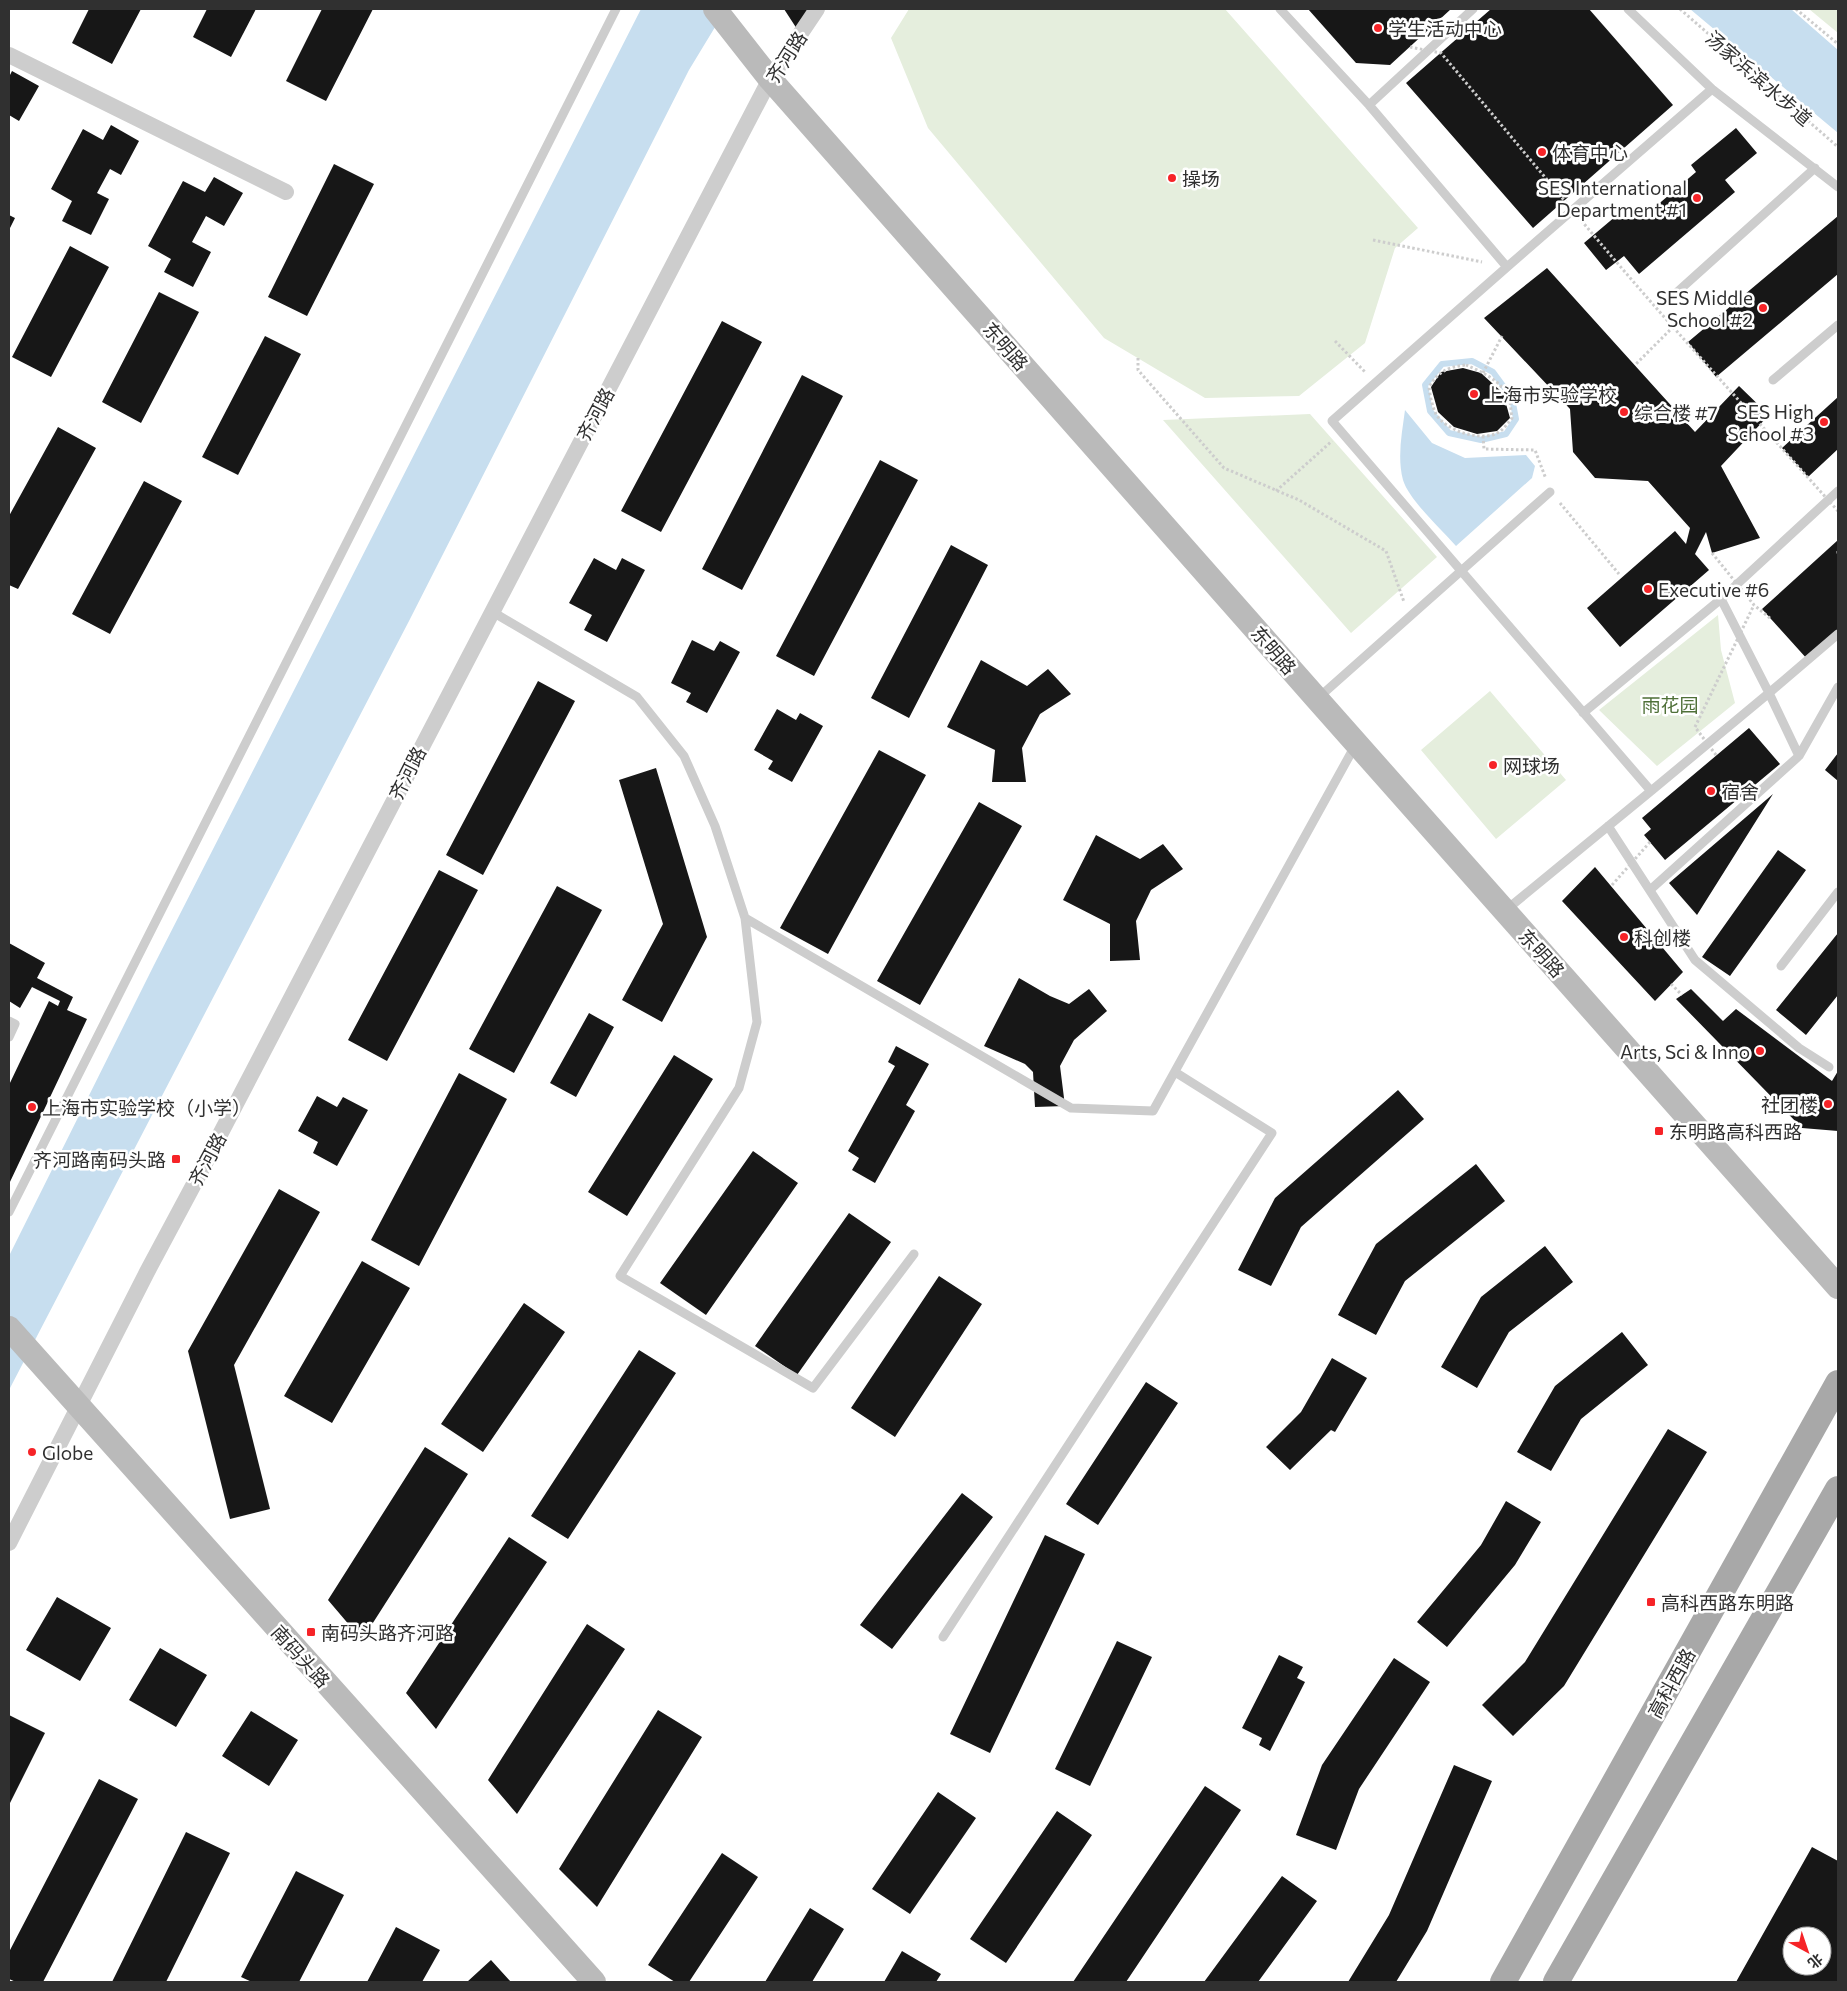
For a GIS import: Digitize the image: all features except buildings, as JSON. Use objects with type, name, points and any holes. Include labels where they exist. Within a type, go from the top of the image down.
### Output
[{"type":"main road","name":"东明路","points":[[715,9],[770,79],[1838,1287]]},
{"type":"main road","name":"南码头路","points":[[9,1328],[594,1982]]},
{"type":"main road","name":"高科西路","points":[[1503,1982],[1838,1383]]},
{"type":"main road","points":[[1556,1982],[1838,1489]]},
{"type":"street","name":"齐河路","points":[[9,1543],[142,1280],[201,1171],[491,611],[770,79],[817,9]]},
{"type":"street","points":[[9,55],[286,192]]},
{"type":"lane","points":[[9,1212],[616,9]]},
{"type":"lane","points":[[1280,9],[1369,105],[1507,267]]},
{"type":"lane","points":[[1369,105],[1473,9]]},
{"type":"lane","points":[[1628,9],[1712,89],[1838,187]]},
{"type":"lane","points":[[1651,791],[1332,421],[1712,89]]},
{"type":"lane","points":[[1675,294],[1815,168]]},
{"type":"lane","points":[[1773,380],[1838,325]]},
{"type":"lane","points":[[1583,713],[1721,599],[1838,491]]},
{"type":"lane","points":[[1317,699],[1550,492]]},
{"type":"lane","points":[[1721,599],[1799,756]]},
{"type":"lane","points":[[491,611],[637,697],[684,756],[715,826],[745,918],[757,1022],[739,1088],[620,1276],[813,1388],[914,1254]]},
{"type":"lane","points":[[1504,911],[1838,634]]},
{"type":"lane","points":[[1650,890],[1799,756],[1838,687]]},
{"type":"lane","points":[[745,918],[1071,1108],[1154,1111],[1356,743]]},
{"type":"lane","points":[[1608,826],[1695,960],[1798,1048],[1829,1067]]},
{"type":"lane","points":[[1780,966],[1838,892]]},
{"type":"lane","points":[[9,1021],[15,1024],[9,1037]]},
{"type":"lane","points":[[943,1637],[1272,1133],[1175,1072]]},
{"type":"path","name":"汤家浜滨水步道","points":[[1680,9],[1838,147]]},
{"type":"path","points":[[1796,9],[1838,44]]},
{"type":"path","points":[[1410,47],[1440,53],[1565,199],[1616,262],[1838,511]]},
{"type":"path","points":[[1373,240],[1507,267]]},
{"type":"path","points":[[1635,365],[1674,327]]},
{"type":"path","points":[[1483,373],[1502,336]]},
{"type":"path","points":[[1335,341],[1375,382]]},
{"type":"path","points":[[1138,358],[1138,370],[1224,468],[1299,500],[1386,551],[1410,617]]},
{"type":"path","points":[[1466,365],[1483,373],[1500,385],[1507,394],[1512,418],[1502,430],[1494,435],[1464,434],[1447,426],[1436,415],[1429,387],[1438,372],[1451,366],[1466,365]]},
{"type":"path","points":[[1276,490],[1342,432]]},
{"type":"path","points":[[1483,436],[1484,444]]},
{"type":"path","points":[[1712,553],[1754,605],[1770,619]]},
{"type":"path","points":[[1716,755],[1695,727],[1754,605]]},
{"type":"path","points":[[1612,885],[1650,842]]},
{"type":"path","points":[[1671,984],[1682,995]]},
{"type":"green space","name":"操场","points":[[909,9],[1225,9],[1418,228],[1395,248],[1365,343],[1299,396],[1205,398],[1104,338],[928,128],[891,38]]},
{"type":"green space","points":[[1809,9],[1838,9],[1838,33]]},
{"type":"green space","points":[[1310,414],[1437,557],[1351,633],[1163,420]]},
{"type":"green space","name":"雨花园","points":[[1718,615],[1721,650],[1735,703],[1657,766],[1599,710]]},
{"type":"green space","name":"网球场","points":[[1490,691],[1566,780],[1496,839],[1421,750]]},
{"type":"water","points":[[641,9],[726,9],[689,70],[409,621],[9,1390],[9,1256],[154,965]]},
{"type":"water","points":[[1690,9],[1791,9],[1838,50],[1838,133]]},
{"type":"water","points":[[1405,410],[1432,443],[1465,458],[1526,455],[1535,466],[1532,478],[1456,546],[1426,514],[1406,488],[1403,480],[1400,454]]},
{"type":"waterway","points":[[1472,361],[1493,372],[1512,398],[1516,419],[1506,434],[1481,440],[1449,433],[1430,411],[1425,385],[1442,364],[1472,361]]},
{"type":"place","name":"学生活动中心","points":[[1378,28]]},
{"type":"place","name":"体育中心","points":[[1542,152]]},
{"type":"place","name":"操场","points":[[1172,178]]},
{"type":"place","name":"SES International Department #1","points":[[1697,198]]},
{"type":"place","name":"SES Middle School #2","points":[[1763,308]]},
{"type":"place","name":"上海市实验学校","points":[[1474,394]]},
{"type":"place","name":"综合楼 #7","points":[[1624,412]]},
{"type":"place","name":"SES High School #3","points":[[1824,422]]},
{"type":"place","name":"Executive #6","points":[[1648,589]]},
{"type":"place","name":"网球场","points":[[1493,765]]},
{"type":"place","name":"宿舍","points":[[1711,791]]},
{"type":"place","name":"科创楼","points":[[1624,937]]},
{"type":"place","name":"Arts, Sci & Inno","points":[[1760,1051]]},
{"type":"place","name":"社团楼","points":[[1828,1104]]},
{"type":"place","name":"上海市实验学校（小学）","points":[[32,1107]]},
{"type":"place","name":"东明路高科西路","points":[[1659,1131]]},
{"type":"place","name":"齐河路南码头路","points":[[176,1159]]},
{"type":"place","name":"Globe","points":[[32,1452]]},
{"type":"place","name":"高科西路东明路","points":[[1651,1602]]},
{"type":"place","name":"南码头路齐河路","points":[[311,1632]]}]
